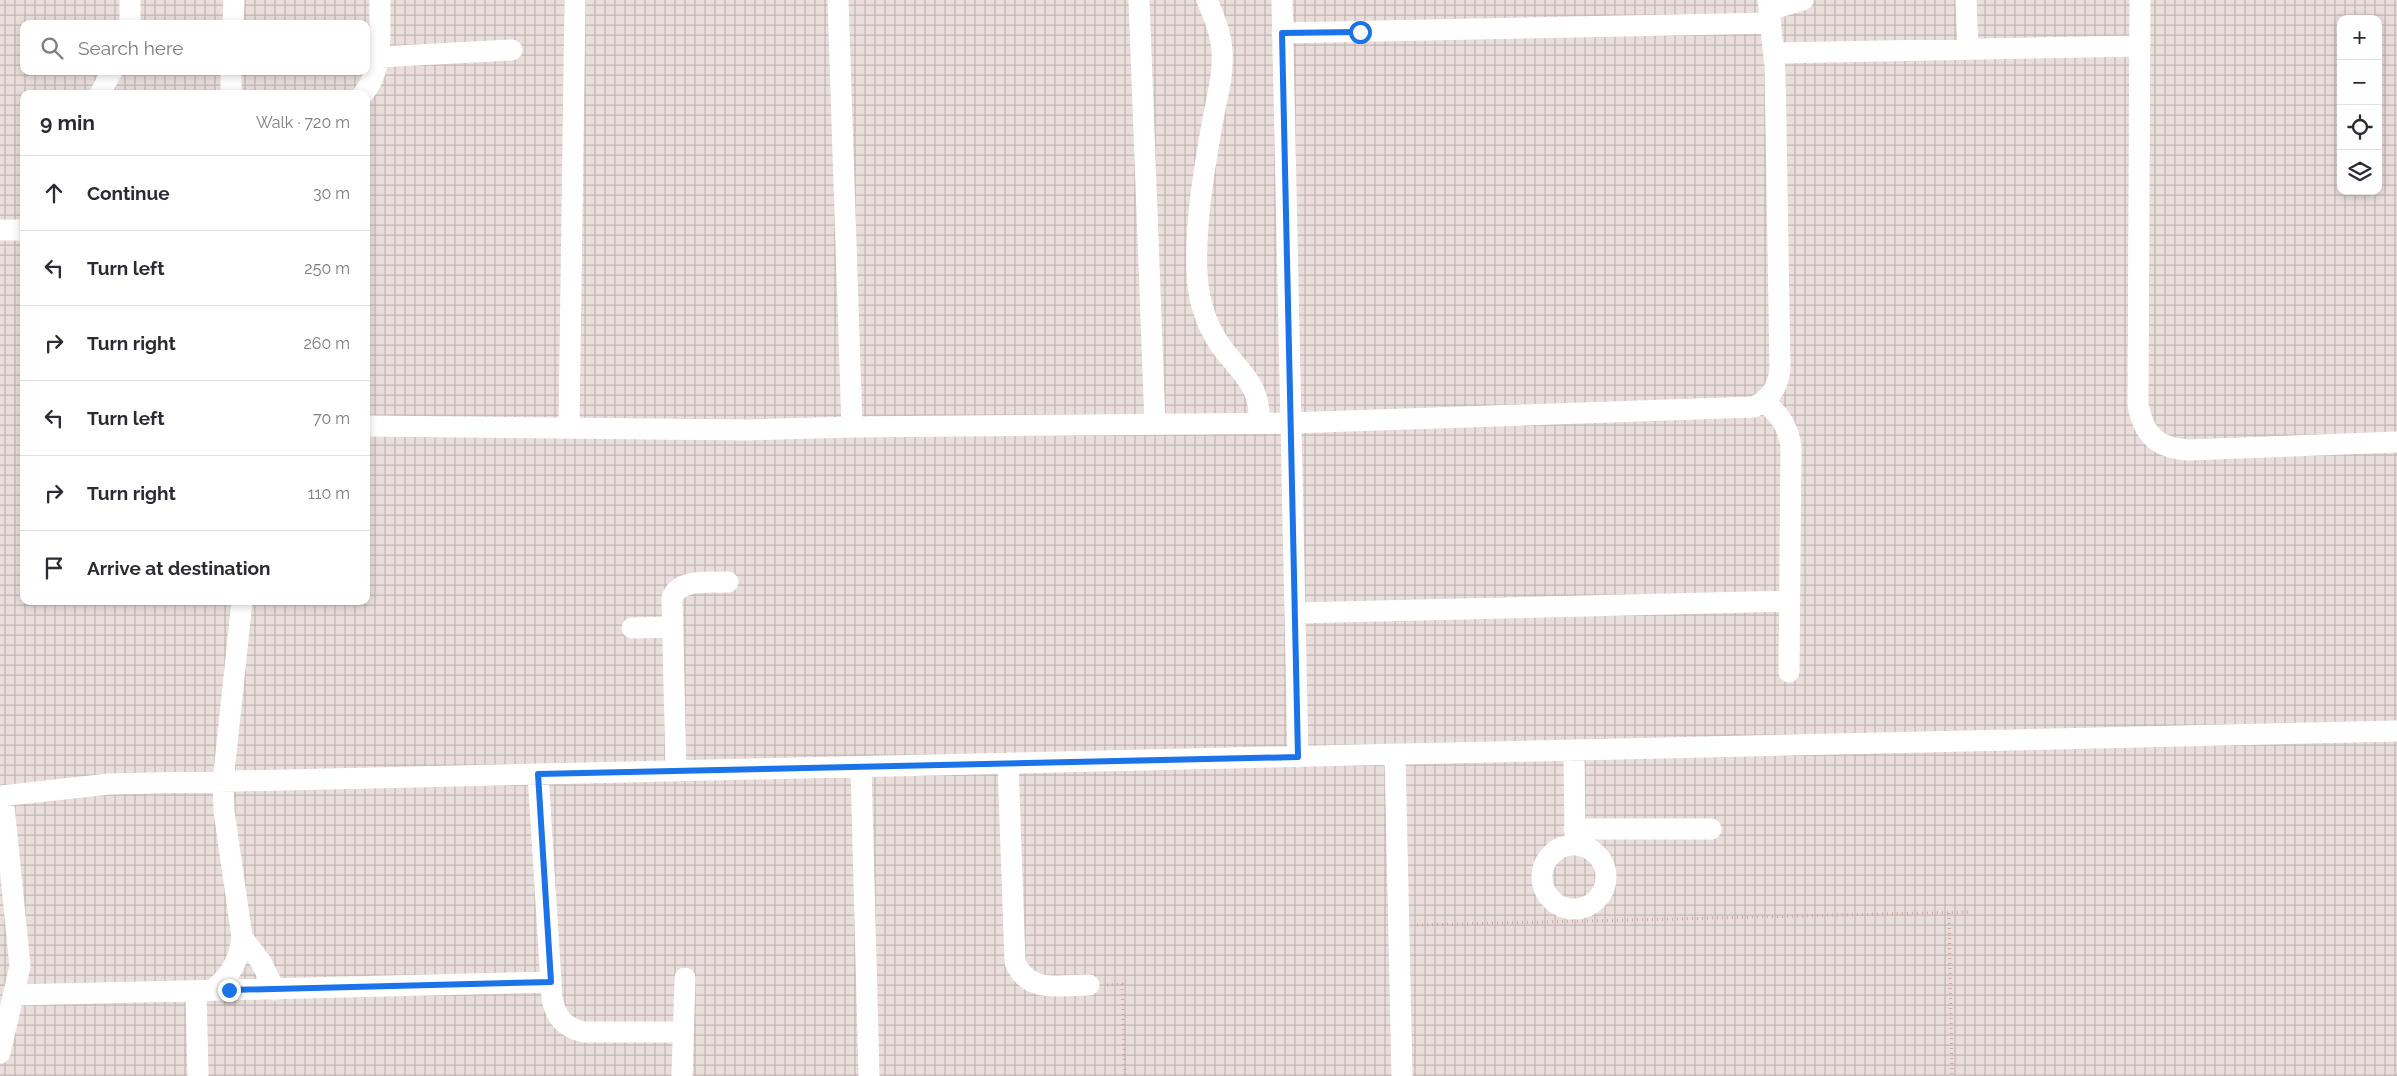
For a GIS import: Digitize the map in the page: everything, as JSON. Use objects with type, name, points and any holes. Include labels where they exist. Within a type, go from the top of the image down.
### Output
[{"type":"lane","points":[[130,0],[130,20]]},
{"type":"lane","points":[[233,20],[234,0]]},
{"type":"lane","points":[[366,90],[374,79],[379,57],[380,0]]},
{"type":"lane","points":[[569,428],[576,0]]},
{"type":"lane","points":[[838,0],[852,427]]},
{"type":"lane","points":[[1139,0],[1155,424]]},
{"type":"lane","points":[[1207,0],[1220,36],[1222,68],[1200,191],[1198,288],[1203,310],[1212,331],[1256,391],[1260,408],[1258,424]]},
{"type":"lane","points":[[1282,0],[1298,757]]},
{"type":"lane","points":[[1282,33],[1769,11],[1802,0]]},
{"type":"lane","points":[[1966,0],[1968,49]]},
{"type":"lane","points":[[2140,0],[2138,406],[2141,420],[2148,433],[2166,446],[2188,450],[2397,442]]},
{"type":"lane","points":[[370,426],[747,430],[852,427],[1258,424],[1741,409],[1754,407],[1764,402],[1776,387],[1780,369],[1774,52],[1769,11]]},
{"type":"lane","points":[[1774,52],[2140,46]]},
{"type":"lane","points":[[379,57],[512,50]]},
{"type":"lane","points":[[102,90],[110,75]]},
{"type":"lane","points":[[231,90],[232,75]]},
{"type":"lane","points":[[0,230],[20,230]]},
{"type":"lane","points":[[1764,402],[1783,421],[1791,446],[1789,672]]},
{"type":"lane","points":[[676,771],[672,598],[677,588],[686,584],[728,582]]},
{"type":"lane","points":[[1295,613],[1790,601]]},
{"type":"lane","points":[[205,991],[225,980],[234,968],[240,953],[242,937],[224,811],[222,782],[242,605]]},
{"type":"lane","points":[[632,628],[672,627]]},
{"type":"lane","points":[[0,1053],[18,980],[20,952],[1,796],[109,784],[2397,731]]},
{"type":"lane","points":[[1574,750],[1574,836]]},
{"type":"lane","points":[[1395,754],[1402,1076]]},
{"type":"lane","points":[[1008,763],[1015,962],[1020,975],[1030,982],[1040,985],[1089,985]]},
{"type":"lane","points":[[861,767],[869,1076]]},
{"type":"lane","points":[[538,774],[551,982],[554,1009],[558,1018],[575,1030],[683,1032]]},
{"type":"lane","points":[[1574,836],[1600,856],[1606,870],[1606,884],[1599,897],[1574,916],[1548,897],[1542,884],[1542,869],[1549,856],[1574,836],[1711,829]]},
{"type":"lane","points":[[242,937],[261,962],[275,990]]},
{"type":"lane","points":[[682,1076],[684,978]]},
{"type":"lane","points":[[14,994],[275,990],[551,982]]},
{"type":"lane","points":[[198,1076],[205,991]]},
{"type":"path","points":[[1399,925],[1574,916],[1968,912]]},
{"type":"path","points":[[1949,913],[1952,1076]]},
{"type":"path","points":[[1089,985],[1122,984],[1125,1076]]},
{"type":"shaded area","points":[[0,0],[2397,0],[2397,1076],[0,1076]]},
{"type":"route","points":[[229,990],[551,982],[538,774],[1298,757],[1282,33],[1360,32]]}]
